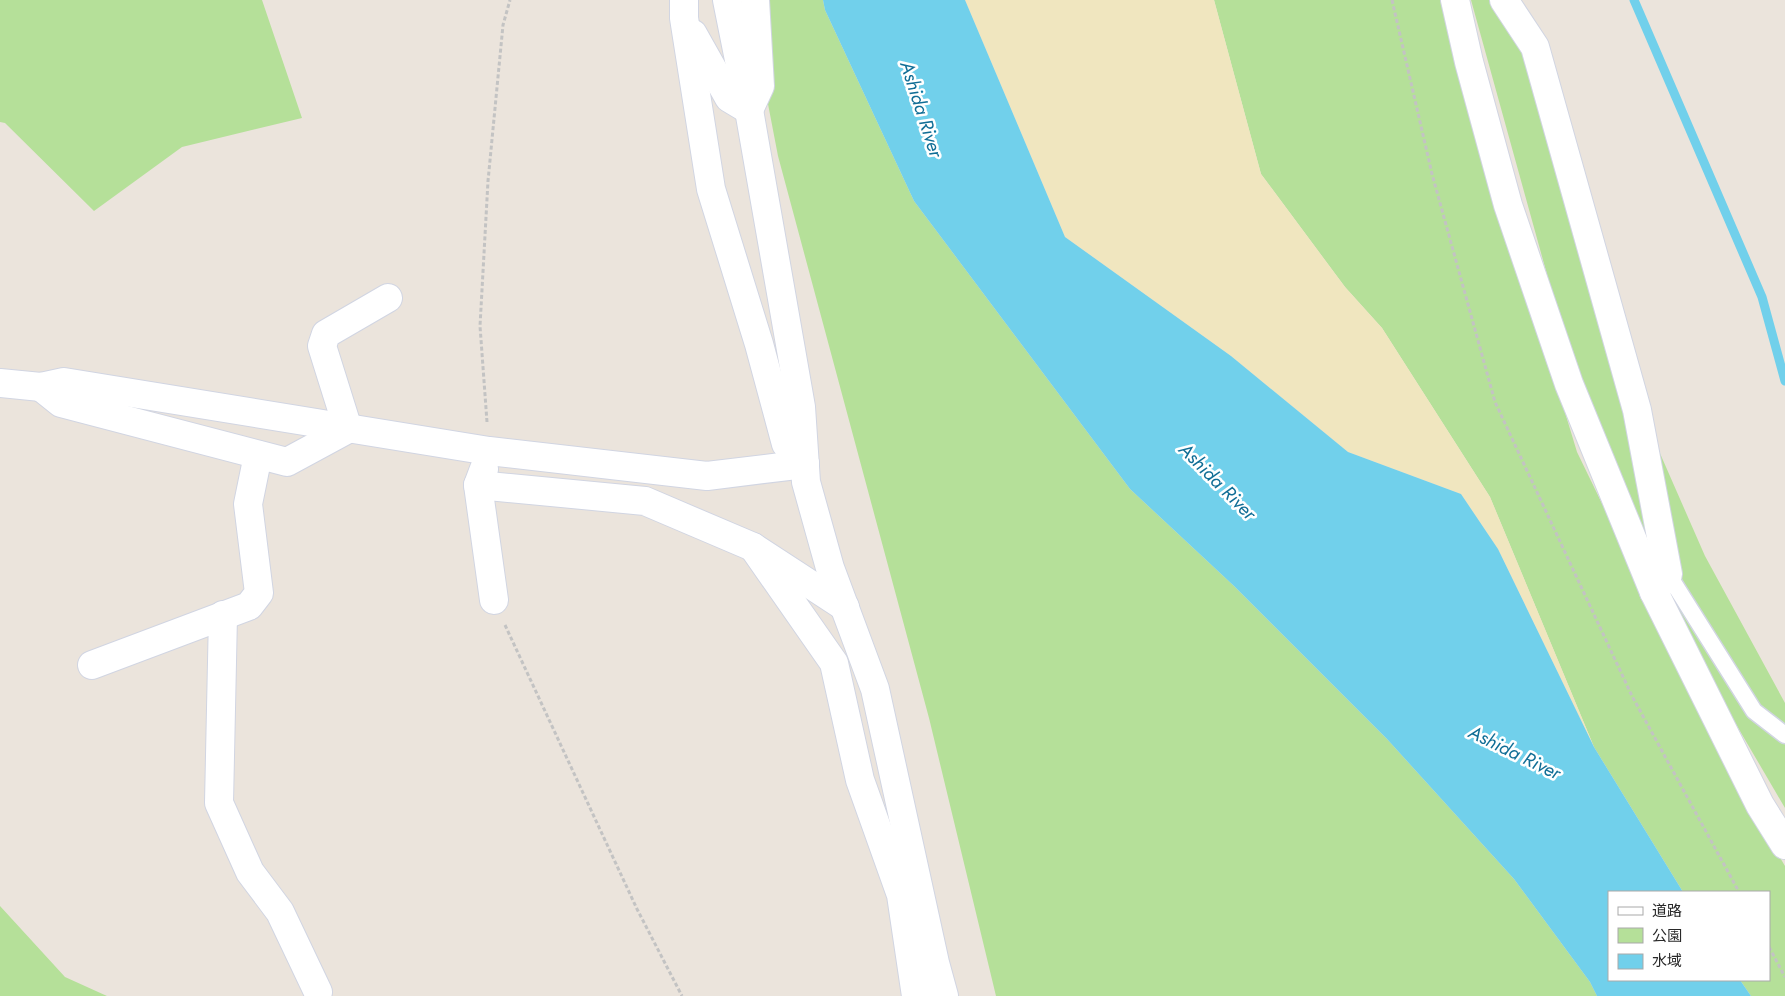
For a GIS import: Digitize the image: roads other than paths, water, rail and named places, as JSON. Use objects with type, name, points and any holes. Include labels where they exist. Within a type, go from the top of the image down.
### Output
[{"type":"street","points":[[727,0],[800,408],[806,473],[830,568],[875,689],[910,893],[916,996]]},
{"type":"street","points":[[748,110],[760,86],[755,0]]},
{"type":"street","points":[[1455,0],[1468,62],[1508,204],[1569,384],[1661,583],[1760,805],[1785,845]]},
{"type":"street","points":[[1504,0],[1535,47],[1538,56],[1637,410],[1661,583]]},
{"type":"street","points":[[684,9],[729,98],[748,110]]},
{"type":"street","points":[[684,9],[711,189],[786,444],[806,473]]},
{"type":"street","points":[[348,429],[322,346],[326,334],[388,298]]},
{"type":"street","points":[[0,383],[41,387],[64,382],[490,451],[707,476],[806,473]]},
{"type":"street","points":[[41,387],[60,404],[287,462],[348,429]]},
{"type":"street","points":[[490,451],[478,485],[494,600]]},
{"type":"street","points":[[92,665],[249,606],[258,594],[248,504],[258,455]]},
{"type":"street","points":[[478,485],[645,502],[753,547],[844,607]]},
{"type":"street","points":[[753,547],[834,663],[860,780],[910,893],[944,996]]},
{"type":"street","points":[[224,615],[219,803],[250,872],[280,912],[318,992]]},
{"type":"lane","points":[[1661,583],[1754,711],[1785,735]]},
{"type":"water","name":"Ashida River","points":[[823,0],[965,0],[1065,237],[1231,356],[1348,452],[1461,494],[1498,549],[1594,747],[1682,891],[1608,891],[1608,981],[1741,981],[1751,996],[1597,996],[1590,982],[1514,879],[1387,739],[1234,586],[1130,489],[914,201],[825,10]]},
{"type":"waterway","points":[[1634,0],[1762,297],[1785,381]]}]
